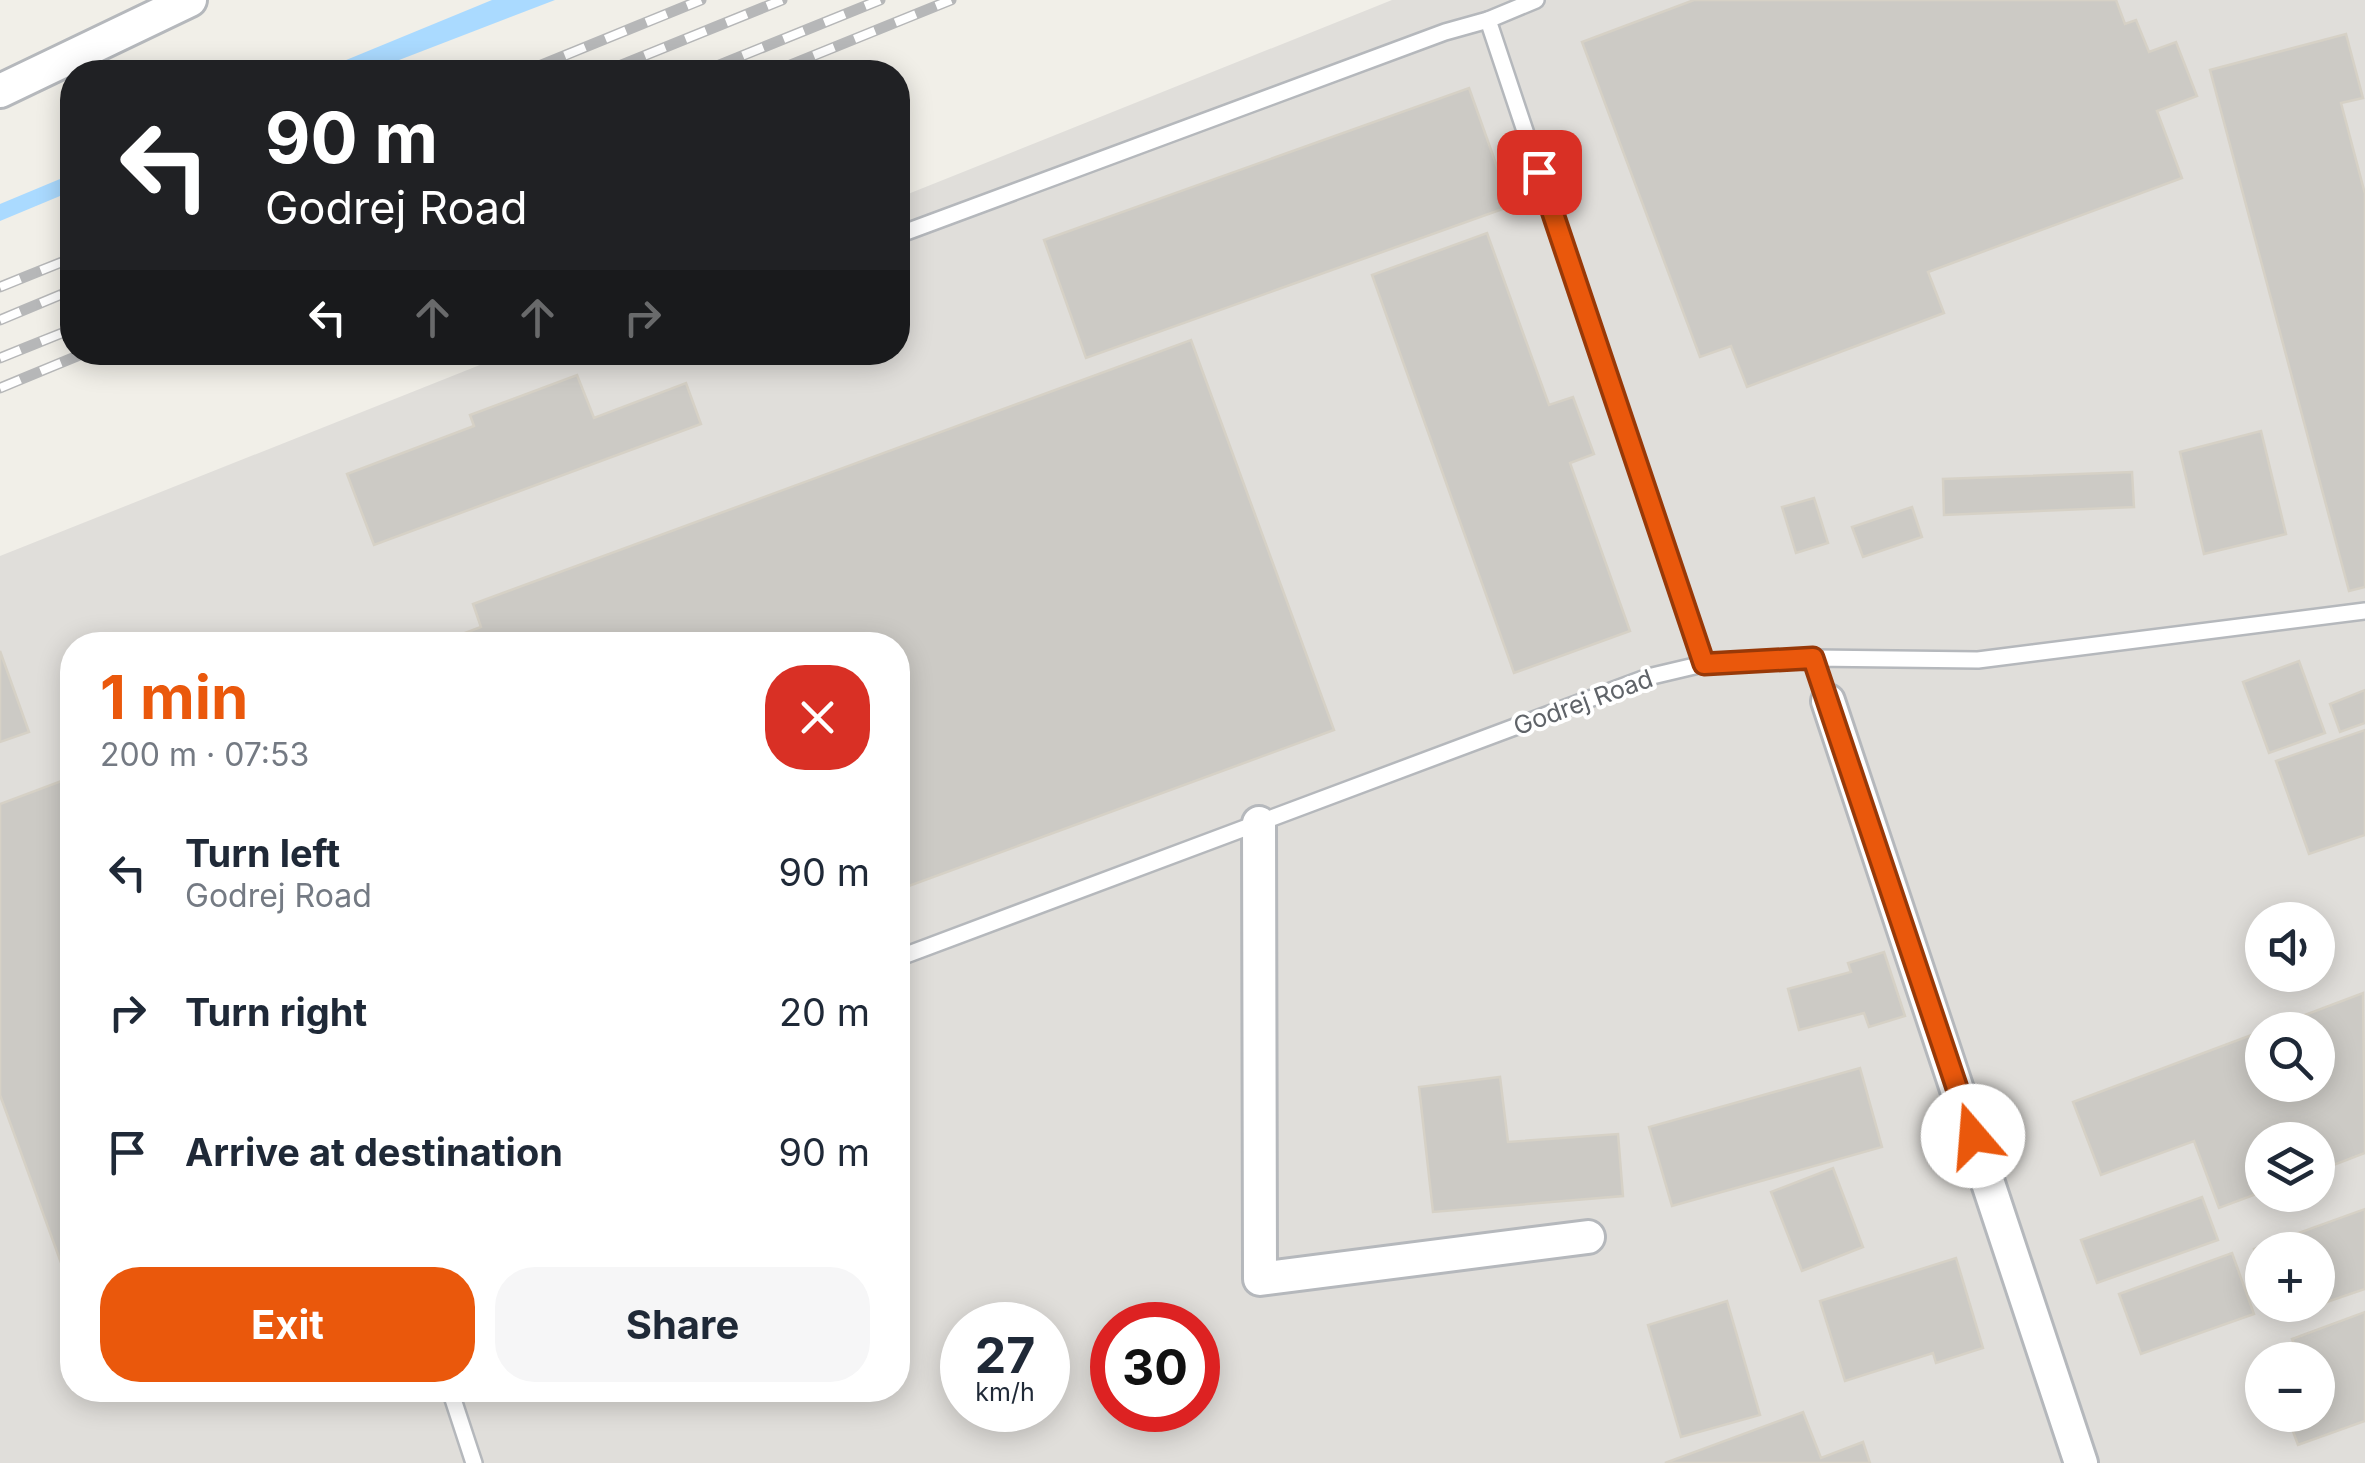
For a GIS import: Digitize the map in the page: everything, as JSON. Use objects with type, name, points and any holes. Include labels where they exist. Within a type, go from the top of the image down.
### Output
[{"type":"street","points":[[61,60],[171,4]]},
{"type":"street","points":[[0,91],[60,60]]},
{"type":"street","points":[[1828,701],[2081,1463]]},
{"type":"street","points":[[1259,823],[1260,1279],[1588,1237]]},
{"type":"lane","points":[[910,231],[1536,0]]},
{"type":"lane","points":[[1488,20],[1704,664]]},
{"type":"lane","name":"Godrej Road","points":[[910,954],[1648,677],[1704,664],[1813,658],[1978,660],[2340,618],[2365,611]]},
{"type":"lane","points":[[1813,658],[1828,701]]},
{"type":"lane","points":[[454,1402],[474,1463]]},
{"type":"shaded area","points":[[1392,0],[2365,0],[2365,1463],[0,1463],[0,556],[480,365],[910,365],[910,193]]},
{"type":"water","points":[[492,0],[555,0],[399,60],[346,60]]},
{"type":"water","points":[[60,179],[60,196],[0,221],[0,204]]},
{"type":"building","points":[[1694,0],[2116,0],[2125,24],[2136,20],[2149,52],[2176,42],[2197,96],[2157,111],[2182,178],[1928,272],[1944,313],[1747,387],[1731,346],[1700,357],[1582,42]]},
{"type":"building","points":[[2346,34],[2363,98],[2341,103],[2365,194],[2365,587],[2349,591],[2210,70]]},
{"type":"building","points":[[1469,88],[1511,206],[1086,358],[1044,240]]},
{"type":"building","points":[[1487,233],[1549,405],[1573,397],[1594,454],[1570,463],[1630,631],[1514,673],[1372,275]]},
{"type":"building","points":[[1191,340],[1334,730],[910,886],[910,632],[468,632],[481,627],[473,604]]},
{"type":"building","points":[[577,375],[594,418],[686,383],[701,424],[374,545],[347,474],[474,426],[470,415]]},
{"type":"building","points":[[2261,431],[2286,534],[2204,554],[2180,452]]},
{"type":"building","points":[[2132,472],[2134,507],[1944,515],[1943,479]]},
{"type":"building","points":[[1814,498],[1828,543],[1796,553],[1782,507]]},
{"type":"building","points":[[1912,507],[1922,537],[1863,557],[1852,527]]},
{"type":"building","points":[[0,651],[29,732],[0,742]]},
{"type":"building","points":[[2299,661],[2325,733],[2269,753],[2243,682]]},
{"type":"building","points":[[2365,690],[2365,723],[2340,732],[2330,704]]},
{"type":"building","points":[[2365,730],[2365,835],[2309,854],[2276,761]]},
{"type":"building","points":[[60,782],[60,1260],[0,1095],[0,804]]},
{"type":"building","points":[[1884,952],[1905,1016],[1869,1027],[1864,1013],[1799,1030],[1788,989],[1851,972],[1848,963]]},
{"type":"building","points":[[2363,993],[2365,1153],[2335,1164],[2335,1122],[2245,1122],[2245,1198],[2219,1208],[2194,1141],[2101,1175],[2073,1102],[2245,1037],[2245,1102],[2335,1102],[2335,1012],[2313,1012]]},
{"type":"building","points":[[1860,1068],[1882,1147],[1672,1206],[1649,1127]]},
{"type":"building","points":[[1500,1077],[1508,1142],[1618,1134],[1623,1196],[1433,1212],[1419,1087]]},
{"type":"building","points":[[1833,1168],[1863,1247],[1802,1271],[1771,1192]]},
{"type":"building","points":[[2202,1197],[2218,1240],[2097,1283],[2081,1240]]},
{"type":"building","points":[[2365,1209],[2365,1289],[2335,1299],[2335,1232],[2301,1232]]},
{"type":"building","points":[[2232,1253],[2245,1289],[2245,1317],[2141,1354],[2119,1294]]},
{"type":"building","points":[[1956,1258],[1983,1348],[1936,1363],[1933,1353],[1845,1381],[1820,1301]]},
{"type":"building","points":[[1727,1301],[1760,1415],[1681,1437],[1648,1325]]},
{"type":"building","points":[[2365,1312],[2365,1421],[2335,1432],[2335,1342],[2292,1339]]},
{"type":"building","points":[[1803,1412],[1821,1458],[1863,1442],[1870,1463],[1665,1463]]},
{"type":"building","points":[[2293,1432],[2334,1432],[2298,1445]]},
{"type":"railway","points":[[554,60],[701,0]]},
{"type":"railway","points":[[634,60],[782,0]]},
{"type":"railway","points":[[732,60],[880,0]]},
{"type":"railway","points":[[803,60],[951,0]]},
{"type":"railway","points":[[0,287],[60,263]]},
{"type":"railway","points":[[0,320],[60,295]]},
{"type":"railway","points":[[0,358],[60,334]]},
{"type":"railway","points":[[0,388],[60,363]]},
{"type":"route","points":[[1539,172],[1704,664],[1813,658],[1973,1136]]}]
